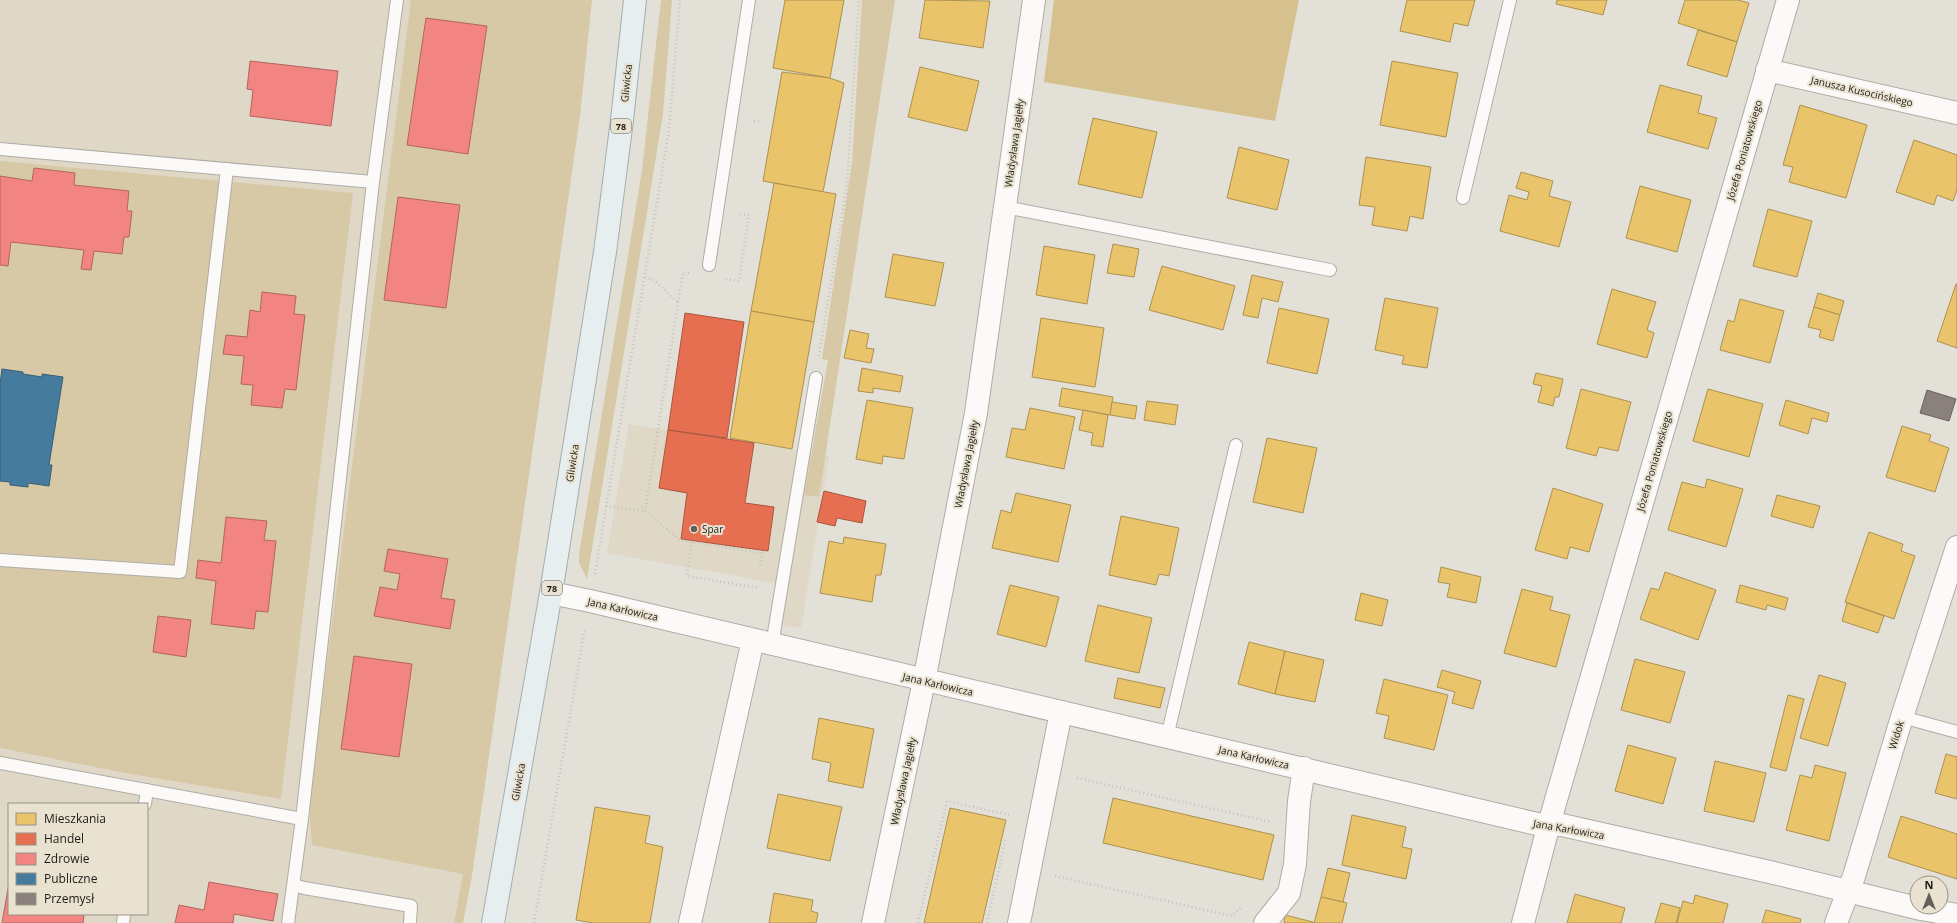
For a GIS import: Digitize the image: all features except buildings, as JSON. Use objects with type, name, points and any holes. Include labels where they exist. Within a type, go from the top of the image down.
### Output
[{"type":"main road","name":"Gliwicka","points":[[492,923],[551,594],[605,252],[622,120],[635,0]]},
{"type":"street","name":"Władysława Jagiełły","points":[[873,923],[924,681],[976,413],[1034,0]]},
{"type":"street","name":"Józefa Poniatowskiego","points":[[1523,923],[1549,824],[1788,0]]},
{"type":"street","name":"Janusza Kusocińskiego","points":[[1767,70],[1957,113]]},
{"type":"street","name":"Widok","points":[[1836,923],[1854,876],[1902,717],[1957,546]]},
{"type":"street","name":"Jana Karłowicza","points":[[551,594],[590,601],[924,681],[1304,768],[1537,824],[1562,826],[1766,871],[1848,892],[1957,915]]},
{"type":"street","points":[[690,923],[762,642]]},
{"type":"street","points":[[1019,923],[1060,712]]},
{"type":"street","points":[[1266,923],[1289,893],[1295,864],[1299,801],[1304,768]]},
{"type":"lane","points":[[288,923],[302,819],[373,182],[397,0]]},
{"type":"lane","points":[[709,265],[749,0]]},
{"type":"lane","points":[[1463,198],[1510,0]]},
{"type":"lane","points":[[0,149],[373,182]]},
{"type":"lane","points":[[0,560],[180,572],[227,169]]},
{"type":"lane","points":[[1005,207],[1330,270]]},
{"type":"lane","points":[[762,642],[780,592],[816,378]]},
{"type":"lane","points":[[1167,737],[1236,445]]},
{"type":"lane","points":[[1902,717],[1957,732]]},
{"type":"lane","points":[[0,763],[302,819]]},
{"type":"lane","points":[[145,803],[147,790]]},
{"type":"lane","points":[[294,885],[411,906],[410,923]]},
{"type":"path","points":[[534,923],[669,130],[680,0]]},
{"type":"path","points":[[822,335],[847,185],[859,0]]},
{"type":"path","points":[[645,277],[658,282],[671,297],[678,302]]},
{"type":"path","points":[[645,511],[682,278]]},
{"type":"path","points":[[606,506],[645,511],[680,540],[762,553],[761,559]]},
{"type":"path","points":[[692,542],[687,576],[780,592]]},
{"type":"path","points":[[1049,772],[1275,823]]},
{"type":"path","points":[[918,923],[947,801],[1010,816]]},
{"type":"path","points":[[987,923],[1007,832]]},
{"type":"path","points":[[1030,870],[1232,916],[1242,906]]},
{"type":"shaded area","points":[[0,0],[520,0],[463,874],[454,923],[0,923]]},
{"type":"shaded area","points":[[411,0],[592,0],[580,116],[472,876],[463,923],[454,923],[463,874],[312,845],[309,805]]},
{"type":"shaded area","points":[[661,0],[672,0],[663,114],[587,579],[579,563],[579,554],[642,170]]},
{"type":"shaded area","points":[[862,0],[895,0],[819,497],[804,495],[828,360],[822,359],[852,162]]},
{"type":"shaded area","points":[[1054,0],[1299,0],[1275,121],[1044,82]]},
{"type":"shaded area","points":[[0,161],[353,193],[281,799],[125,773],[0,748]]},
{"type":"shaded area","points":[[629,424],[829,456],[801,628],[771,624],[775,583],[607,553]]},
{"type":"place","name":"Spar","points":[[694,529]]}]
